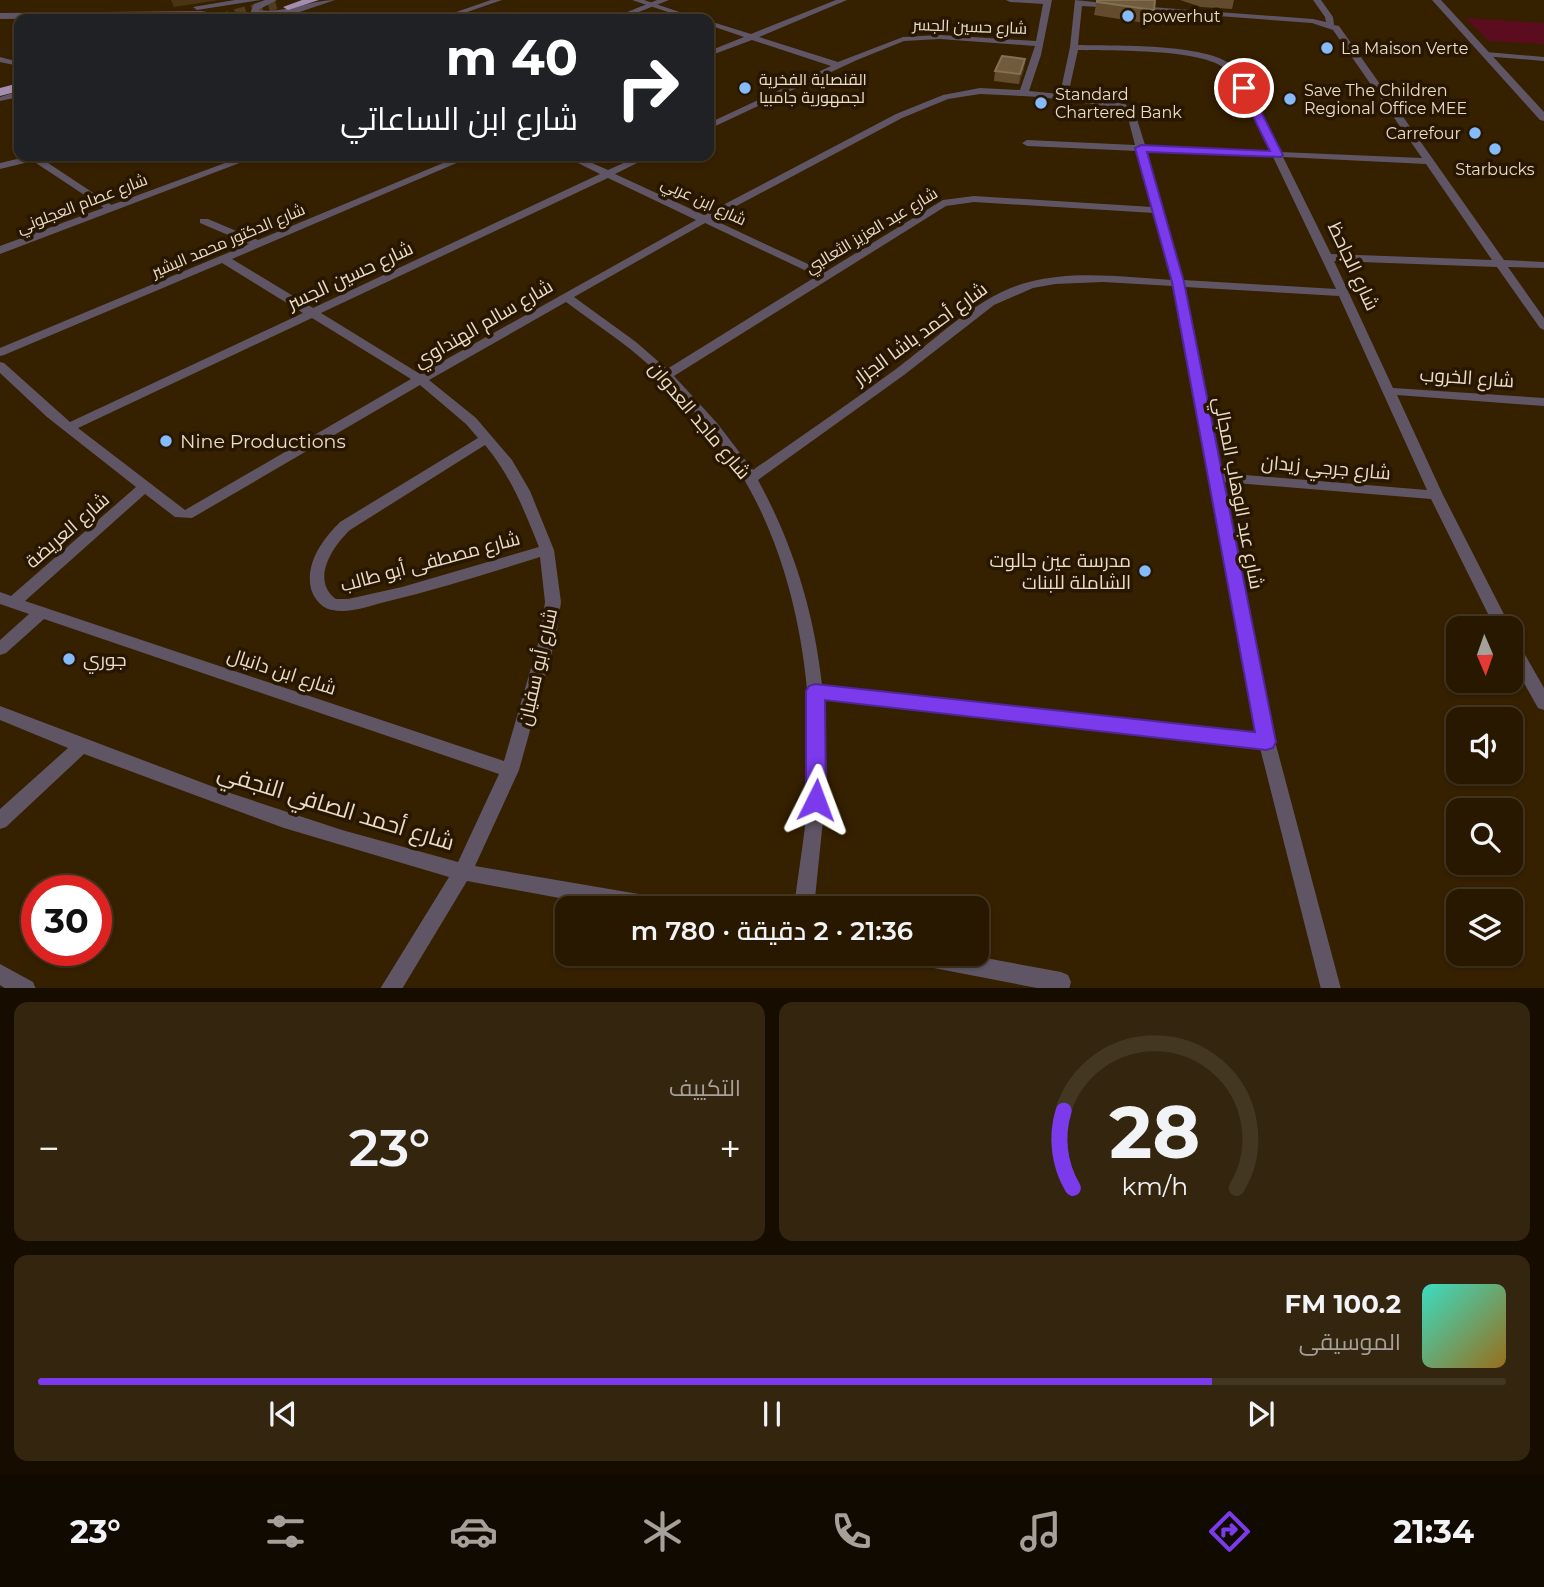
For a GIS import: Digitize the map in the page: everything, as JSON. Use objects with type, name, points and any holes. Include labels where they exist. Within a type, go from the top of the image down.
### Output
[{"type":"highway","points":[[275,2],[291,6],[314,0]]},
{"type":"street","points":[[81,14],[257,0]]},
{"type":"street","points":[[275,14],[291,6],[331,0]]},
{"type":"street","points":[[455,14],[498,0]]},
{"type":"street","points":[[636,0],[680,14]]},
{"type":"street","points":[[628,14],[665,0]]},
{"type":"street","points":[[714,52],[843,0]]},
{"type":"street","points":[[1010,0],[1048,1],[1039,44],[1024,92]]},
{"type":"street","points":[[1183,0],[1183,11]]},
{"type":"street","points":[[1317,0],[1329,17],[1330,25]]},
{"type":"street","points":[[1436,0],[1544,118]]},
{"type":"street","points":[[267,14],[254,12],[257,6],[275,2]]},
{"type":"street","points":[[1064,96],[1080,2],[1118,6]]},
{"type":"street","points":[[1132,8],[1313,21],[1330,25],[1340,32],[1544,326]]},
{"type":"street","points":[[714,25],[838,65]]},
{"type":"street","name":"شارع حسين الجسر","points":[[714,124],[838,65],[886,45],[911,38],[940,37],[1039,44]]},
{"type":"street","name":"شارع الجاحظ","points":[[1074,47],[1198,55],[1230,68],[1243,86],[1327,257],[1436,495],[1497,616]]},
{"type":"street","points":[[1490,58],[1544,59]]},
{"type":"street","name":"شارع سالم الهنداوي","points":[[0,366],[24,390],[145,487],[180,514],[191,514],[705,219],[899,116],[934,102],[972,92],[1024,92]]},
{"type":"street","name":"شارع عبد الوهاب المجالي","points":[[1024,92],[1116,104],[1130,113],[1178,282],[1266,742],[1331,988]]},
{"type":"street","points":[[1027,143],[1428,161]]},
{"type":"street","points":[[0,166],[21,161]]},
{"type":"street","points":[[45,161],[116,207]]},
{"type":"street","points":[[54,161],[76,180]]},
{"type":"street","name":"شارع عصام العجلوني","points":[[0,250],[240,161]]},
{"type":"street","name":"شارع الدكتور محمد البشير","points":[[0,352],[456,161]]},
{"type":"street","name":"شارع ابن عربي","points":[[581,161],[825,276]]},
{"type":"street","name":"شارع حسين الجسر","points":[[70,427],[635,161]]},
{"type":"street","name":"شارع عبد العزيز الثعالبي","points":[[666,375],[943,203],[957,200],[1158,210]]},
{"type":"street","points":[[204,220],[258,244]]},
{"type":"street","points":[[1327,257],[1544,265]]},
{"type":"street","name":"شارع أبو سفيان","points":[[225,259],[421,380],[471,421],[505,460],[523,491],[547,550],[553,602],[548,637],[510,770],[463,872],[391,988]]},
{"type":"street","name":"شارع أحمد باشا الجزار","points":[[751,478],[1007,293],[1030,285],[1068,280],[1178,282],[1343,293]]},
{"type":"street","name":"شارع ماجد العدوان","points":[[568,297],[666,375],[751,478],[784,553],[801,608],[815,691],[818,781],[805,896]]},
{"type":"street","name":"شارع الخروب","points":[[1388,391],[1544,402]]},
{"type":"street","name":"شارع مصطفى أبو طالب","points":[[487,438],[345,526],[330,540],[319,560],[317,584],[321,597],[336,606],[368,601],[547,550]]},
{"type":"street","name":"شارع جرجي زيدان","points":[[1214,477],[1436,495]]},
{"type":"street","name":"شارع العريضة","points":[[7,600],[145,487]]},
{"type":"street","name":"شارع ابن دانيال","points":[[7,600],[510,770]]},
{"type":"street","points":[[0,649],[40,612]]},
{"type":"street","points":[[1523,666],[1544,703]]},
{"type":"street","points":[[815,691],[1266,742]]},
{"type":"street","name":"شارع أحمد الصافي النجفي","points":[[0,713],[233,804],[341,839],[463,872],[600,896]]},
{"type":"street","points":[[0,821],[81,746]]},
{"type":"street","points":[[976,966],[1061,982]]},
{"type":"street","points":[[0,974],[24,988]]},
{"type":"shaded area","points":[[1465,18],[1544,23],[1544,44],[1489,41]]},
{"type":"building","points":[[1097,0],[1155,0],[1154,10]]},
{"type":"building","points":[[1002,56],[1025,59],[1020,74],[995,71]]},
{"type":"tunnel","points":[[238,14],[276,4]]},
{"type":"place","name":"powerhut","points":[[1128,16]]},
{"type":"place","name":"La Maison Verte","points":[[1327,48]]},
{"type":"place","name":"القنصاية الفخرية لجمهورية جامبيا","points":[[745,88]]},
{"type":"place","name":"Save The Children Regional Office MEE","points":[[1290,99]]},
{"type":"place","name":"Standard Chartered Bank","points":[[1041,103]]},
{"type":"place","name":"Carrefour","points":[[1475,133]]},
{"type":"place","name":"Starbucks","points":[[1495,149]]},
{"type":"place","name":"Nine Productions","points":[[166,441]]},
{"type":"place","name":"مدرسة عين جالوت الشاملة للبنات","points":[[1145,571]]},
{"type":"place","name":"جوري","points":[[69,659]]},
{"type":"route","points":[[816,800],[818,747],[815,691],[1266,742],[1178,282],[1141,148],[1277,155],[1244,88]]}]
